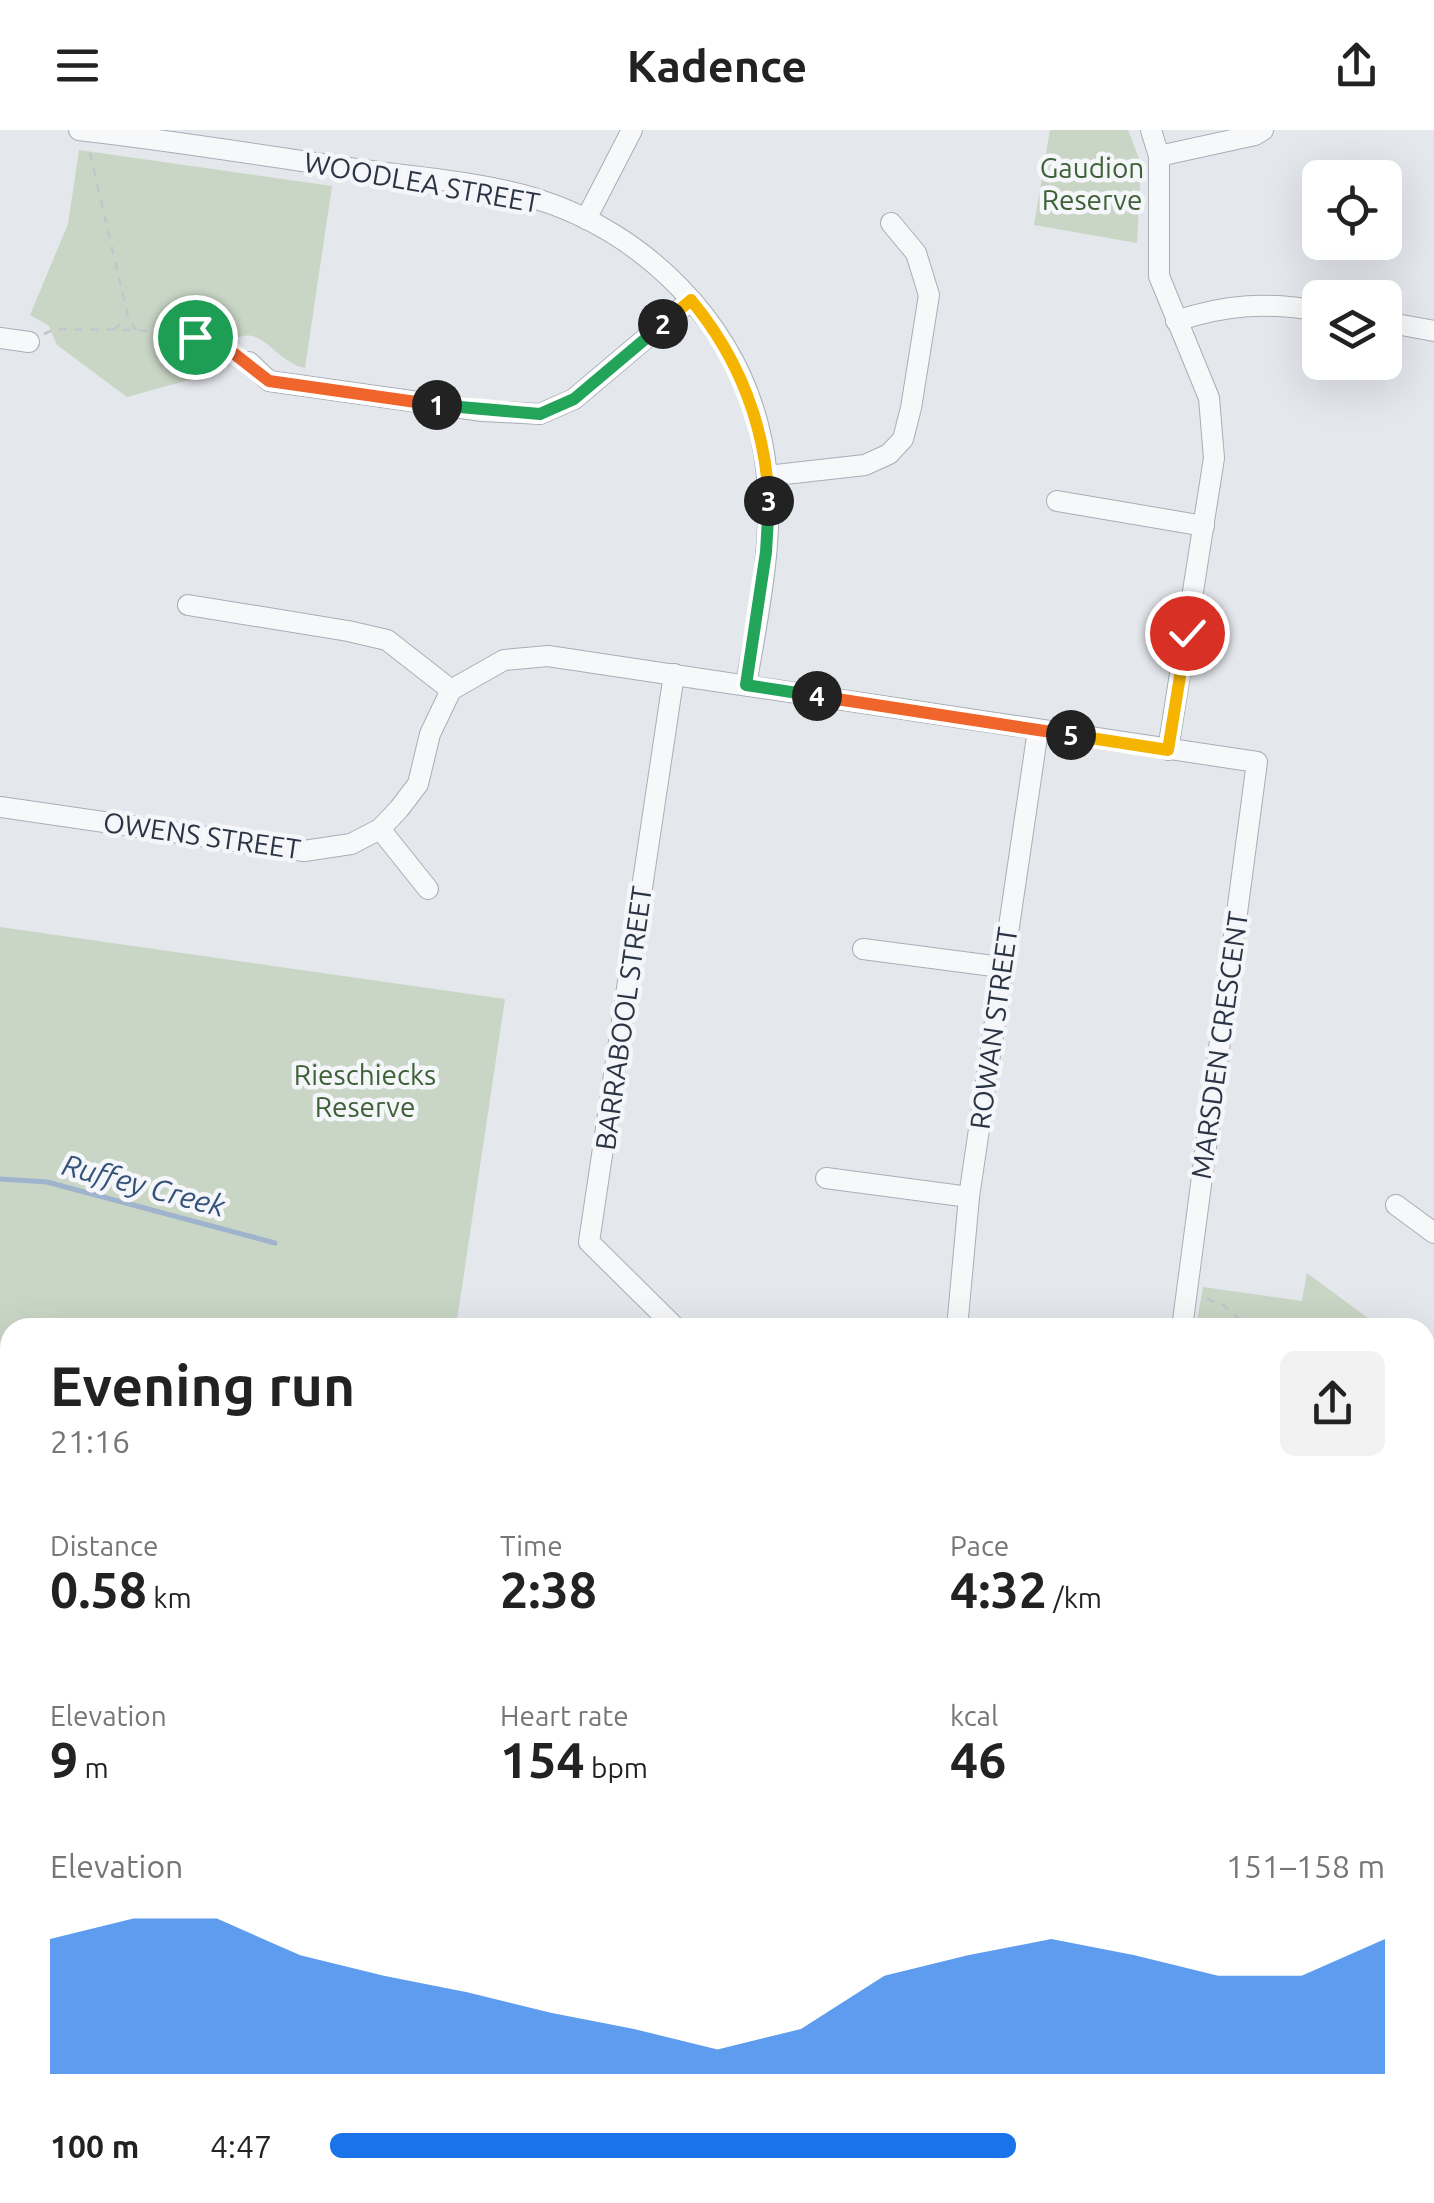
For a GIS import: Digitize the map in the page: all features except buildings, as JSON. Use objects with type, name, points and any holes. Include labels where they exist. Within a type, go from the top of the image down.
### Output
[{"type":"street","points":[[586,219],[632,130]]},
{"type":"street","points":[[188,606],[348,630],[387,640],[450,690],[504,660],[548,656],[1168,750],[1214,458],[1209,398],[1160,276],[1160,156],[1152,130]]},
{"type":"street","points":[[1160,156],[1255,136],[1263,130]]},
{"type":"street","name":"WOODLEA STREET","points":[[86,131],[499,190],[586,219],[645,256],[691,300],[722,342],[745,387],[762,437],[768,528],[746,685]]},
{"type":"street","points":[[767,476],[865,465],[889,454],[903,439],[930,294],[916,253],[891,223]]},
{"type":"street","points":[[249,362],[269,381],[482,411],[540,414],[574,399],[691,300]]},
{"type":"street","points":[[1176,321],[1220,307],[1280,304],[1302,308]]},
{"type":"street","points":[[1402,325],[1434,331]]},
{"type":"street","points":[[0,338],[30,342]]},
{"type":"street","points":[[1057,502],[1204,526]]},
{"type":"street","name":"BARRABOOL STREET","points":[[666,1318],[589,1242],[674,674]]},
{"type":"street","name":"OWENS STREET","points":[[0,807],[304,852],[351,844],[380,829],[418,784],[430,734],[450,690]]},
{"type":"street","name":"ROWAN STREET","points":[[958,1318],[969,1197],[1038,730]]},
{"type":"street","name":"MARSDEN CRESCENT","points":[[1168,750],[1257,762],[1183,1318]]},
{"type":"street","points":[[380,829],[428,890]]},
{"type":"street","points":[[862,950],[1001,966]]},
{"type":"street","points":[[826,1178],[969,1197]]},
{"type":"street","points":[[1396,1205],[1434,1232]]},
{"type":"path","points":[[86,131],[128,317],[136,332]]},
{"type":"path","points":[[113,331],[128,317]]},
{"type":"path","points":[[30,342],[55,329],[195,337],[223,345],[249,362]]},
{"type":"path","points":[[1186,1293],[1222,1304],[1238,1318]]},
{"type":"green space","name":"Gaudion Reserve","points":[[1050,130],[1128,130],[1141,164],[1137,243],[1034,225]]},
{"type":"green space","points":[[79,150],[332,186],[305,368],[293,364],[256,337],[247,336],[224,348],[218,372],[127,397],[57,345],[49,326],[30,315],[68,224]]},
{"type":"green space","name":"Rieschiecks Reserve","points":[[0,927],[505,999],[457,1318],[0,1318]]},
{"type":"green space","points":[[1307,1273],[1368,1318],[1198,1318],[1203,1287],[1302,1301]]},
{"type":"waterway","name":"Ruffey Creek","points":[[0,1179],[47,1182],[275,1243]]},
{"type":"route","points":[[195,337],[223,345],[269,381],[482,411],[540,414],[574,399],[691,300],[734,363],[755,414],[765,456],[768,528],[746,685],[1168,750],[1187,633]]}]
